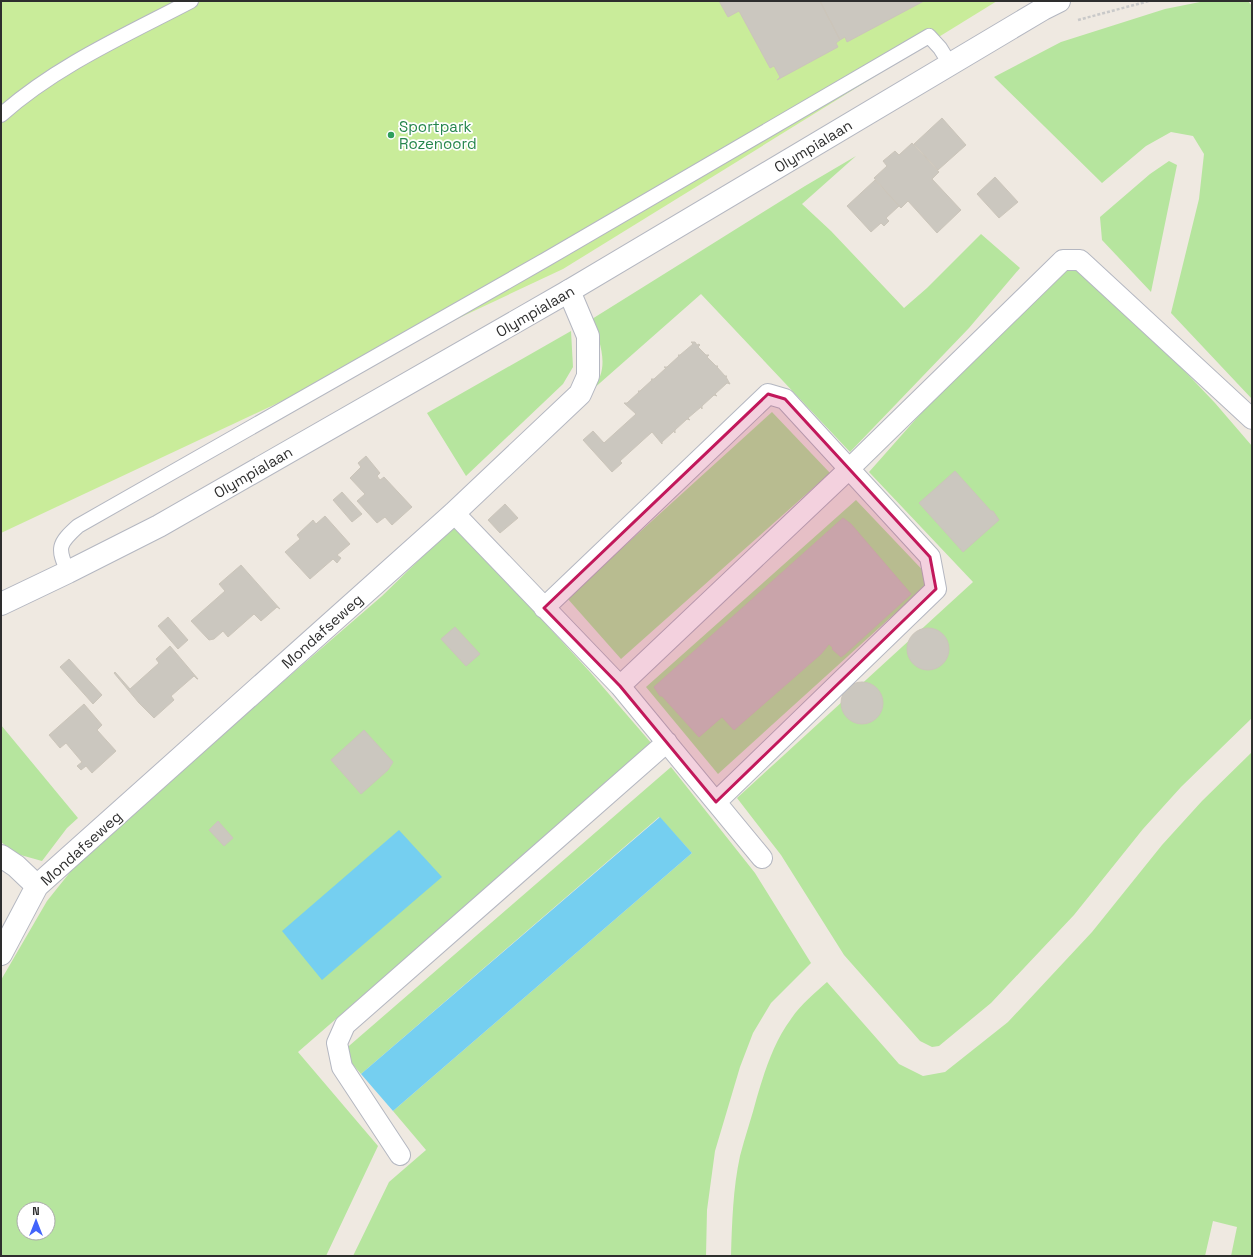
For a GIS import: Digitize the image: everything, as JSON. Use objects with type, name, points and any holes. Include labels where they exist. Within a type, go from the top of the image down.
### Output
[{"type":"main road","name":"Olympialaan","points":[[1,604],[159,526],[569,292],[950,64],[1059,1]]},
{"type":"main road","name":"Mondafseweg","points":[[1,954],[37,886],[454,513],[580,394],[588,376],[588,336],[569,292]]},
{"type":"main road","points":[[1,856],[16,866],[37,886]]},
{"type":"street","points":[[620,686],[849,468],[1063,260],[1080,260],[1252,420]]},
{"type":"street","points":[[544,608],[768,394],[785,399],[930,557],[936,589],[716,802]]},
{"type":"street","points":[[454,513],[620,686],[762,858]]},
{"type":"street","points":[[400,1155],[342,1066],[337,1043],[345,1025],[666,742]]},
{"type":"lane","points":[[1,115],[24,96],[58,73],[191,1]]},
{"type":"lane","points":[[68,572],[60,556],[62,540],[78,526],[538,264],[929,36],[940,48],[950,64]]},
{"type":"highlighted area","points":[[768,394],[785,399],[930,557],[936,589],[716,802],[620,686],[544,608]]},
{"type":"green space","name":"Sportpark Rozenoord","points":[[1,1],[997,1],[563,269],[1,533]]},
{"type":"green space","points":[[1205,1],[1248,1],[1252,6],[1252,399],[1171,313],[1199,199],[1204,154],[1193,136],[1171,132],[1146,146],[1102,183],[994,77],[1061,42],[1165,9]]},
{"type":"green space","points":[[856,156],[802,204],[831,231],[904,308],[927,288],[981,234],[1020,268],[969,328],[850,452],[701,294],[592,390],[598,382],[601,373],[602,355],[601,346],[592,319],[805,186]]},
{"type":"green space","points":[[1169,161],[1177,165],[1151,292],[1102,240],[1100,217],[1150,174]]},
{"type":"green space","points":[[1082,263],[1215,403],[1252,446],[1252,718],[1181,787],[1143,829],[1074,915],[991,1003],[939,1046],[932,1047],[920,1041],[844,955],[781,855],[737,798],[973,582],[869,472],[1046,272]]},
{"type":"green space","points":[[571,331],[573,367],[563,384],[466,476],[427,413]]},
{"type":"green space","points":[[772,412],[830,473],[621,659],[567,598]]},
{"type":"green space","points":[[856,500],[932,580],[718,774],[646,687]]},
{"type":"green space","points":[[455,525],[590,672],[652,744],[298,1052],[378,1146],[326,1256],[1,1256],[1,980],[47,901],[87,851],[382,596]]},
{"type":"green space","points":[[1,725],[78,818],[67,828],[42,861],[17,854],[1,842]]},
{"type":"green space","points":[[1252,752],[1252,1256],[1231,1256],[1237,1227],[1213,1221],[1205,1256],[731,1256],[733,1206],[736,1180],[740,1156],[757,1097],[767,1067],[780,1037],[795,1014],[808,999],[827,982],[899,1064],[923,1076],[945,1072],[1008,1022],[1092,932],[1162,845],[1202,801]]},
{"type":"green space","points":[[671,767],[755,873],[811,963],[771,1003],[753,1033],[740,1067],[715,1151],[707,1210],[706,1256],[353,1256],[389,1182],[426,1150],[393,1111],[692,853],[659,817],[361,1074],[342,1052]]},
{"type":"water","points":[[660,817],[692,853],[393,1111],[361,1074]]},
{"type":"water","points":[[399,830],[442,877],[322,980],[282,931]]},
{"type":"building","points":[[719,1],[820,1],[840,40],[836,43],[838,47],[777,80],[780,77],[774,66],[770,68],[739,11],[728,17]]},
{"type":"building","points":[[820,1],[924,1],[847,42],[845,37],[840,40]]},
{"type":"building","points":[[942,118],[966,145],[938,170],[914,144]]},
{"type":"building","points":[[912,143],[939,172],[932,179],[961,210],[937,233],[908,201],[901,208],[874,178],[887,166],[883,161],[895,151],[899,155]]},
{"type":"building","points":[[995,177],[1018,202],[999,218],[977,194]]},
{"type":"building","points":[[875,180],[899,206],[886,218],[889,221],[884,226],[881,223],[871,232],[847,206]]},
{"type":"building","points":[[691,342],[695,342],[697,345],[700,345],[698,347],[706,355],[709,355],[707,357],[716,366],[718,366],[717,367],[725,376],[727,376],[726,377],[730,384],[727,383],[715,394],[717,396],[714,395],[702,406],[702,409],[701,407],[688,418],[690,420],[687,419],[675,430],[675,433],[674,431],[662,442],[662,444],[652,432],[620,461],[622,463],[612,472],[583,440],[593,431],[604,443],[636,414],[624,403],[627,403],[639,392],[638,391],[640,391],[652,380],[651,379],[654,379],[666,368],[664,367],[667,367],[679,356],[678,355],[693,344]]},
{"type":"building","points":[[366,456],[380,473],[377,476],[380,480],[384,477],[412,507],[392,525],[385,517],[377,523],[357,501],[365,494],[350,478],[361,467],[358,463]]},
{"type":"building","points":[[955,471],[991,511],[993,511],[999,520],[963,552],[919,503]]},
{"type":"building","points":[[342,492],[362,514],[352,522],[333,500]]},
{"type":"building","points":[[505,504],[518,518],[500,533],[488,520]]},
{"type":"building","points":[[325,516],[350,544],[337,555],[341,558],[337,563],[333,559],[310,579],[285,552],[300,539],[297,535],[313,520],[316,524]]},
{"type":"building","points":[[843,518],[851,524],[911,594],[841,657],[829,644],[821,654],[734,730],[722,717],[699,737],[662,696],[660,696],[654,687]]},
{"type":"building","points":[[241,565],[280,609],[277,607],[261,621],[254,614],[228,637],[223,631],[214,639],[209,640],[191,621],[225,591],[219,584]]},
{"type":"building","points":[[168,617],[188,640],[178,649],[158,626]]},
{"type":"building","points":[[455,627],[480,654],[466,666],[441,639]]},
{"type":"building","points":[[924,628],[932,628],[940,631],[946,637],[949,649],[946,661],[940,667],[932,670],[924,670],[916,667],[910,661],[907,653],[907,645],[910,637],[916,631]]},
{"type":"building","points":[[170,646],[198,679],[194,676],[171,696],[174,700],[154,718],[139,703],[114,673],[115,672],[130,689],[159,663],[156,659]]},
{"type":"building","points":[[69,659],[102,695],[93,704],[60,667]]},
{"type":"building","points":[[858,682],[866,682],[874,685],[880,691],[883,703],[880,715],[874,721],[866,724],[858,724],[850,721],[844,715],[841,707],[841,699],[844,691],[850,685]]},
{"type":"building","points":[[84,704],[102,725],[97,730],[116,751],[92,773],[86,766],[81,770],[77,766],[82,762],[66,743],[60,748],[49,735]]},
{"type":"building","points":[[364,730],[393,762],[388,770],[361,794],[331,760]]},
{"type":"building","points":[[218,821],[233,838],[224,846],[209,830]]},
{"type":"place","name":"Sportpark Rozenoord","points":[[391,135]]}]
